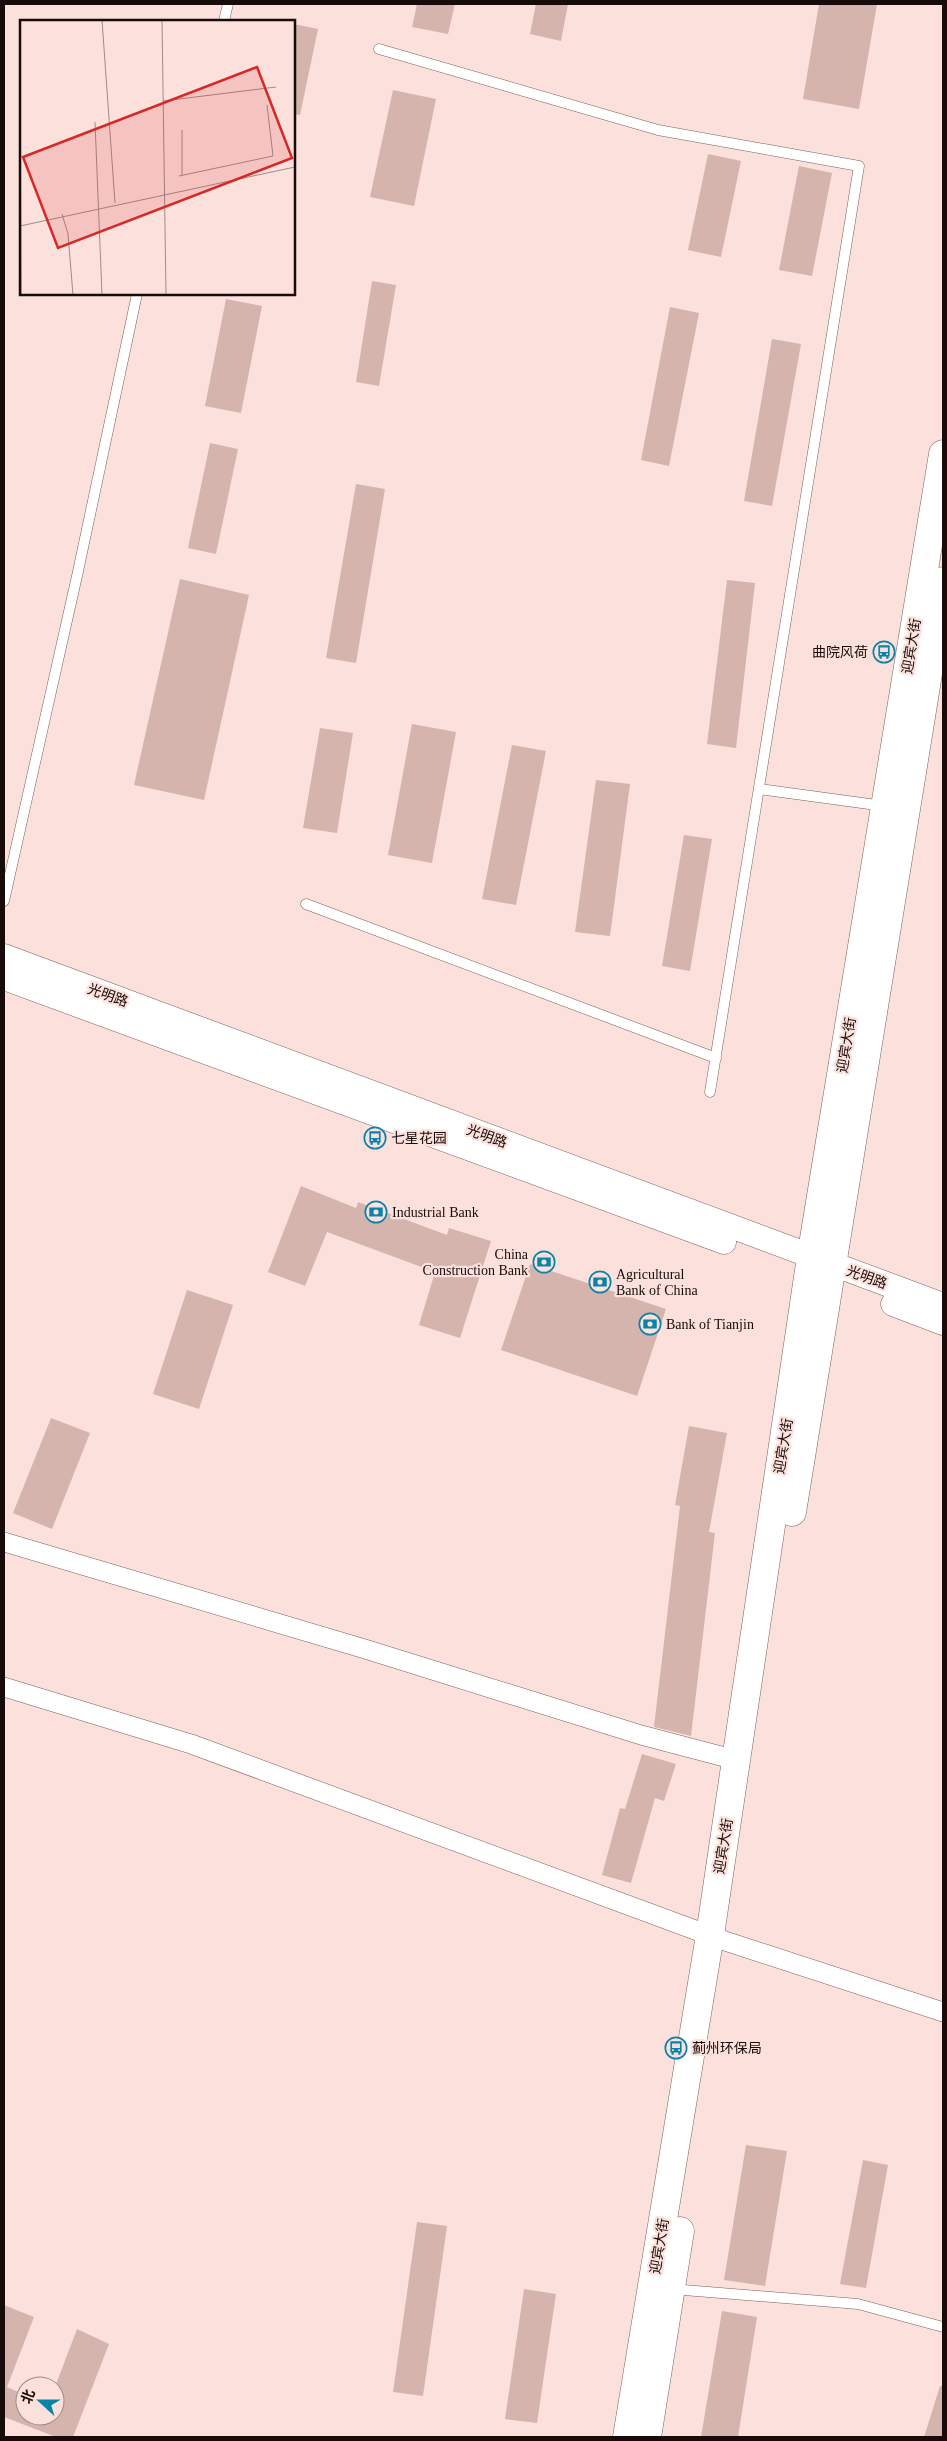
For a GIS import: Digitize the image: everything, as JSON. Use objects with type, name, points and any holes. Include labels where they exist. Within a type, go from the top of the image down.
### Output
[{"type":"main road","name":"迎宾大街","points":[[647,2437],[662,2287],[718,1938],[820,1268],[885,806],[943,454]]},
{"type":"main road","name":"迎宾大街","points":[[718,1938],[736,1760],[820,1268],[943,581]]},
{"type":"main road","name":"迎宾大街","points":[[626,2437],[662,2287]]},
{"type":"street","name":"光明路","points":[[4,956],[820,1268],[943,1323]]},
{"type":"street","name":"光明路","points":[[4,978],[820,1268],[943,1305]]},
{"type":"street","points":[[4,1542],[375,1652],[641,1735],[736,1760]]},
{"type":"street","points":[[4,1686],[191,1744],[718,1938],[943,2012]]},
{"type":"lane","points":[[224,20],[228,4]]},
{"type":"lane","points":[[379,49],[658,130],[859,166],[710,1092]]},
{"type":"lane","points":[[4,901],[77,576],[137,295]]},
{"type":"lane","points":[[759,789],[885,806]]},
{"type":"lane","points":[[306,904],[716,1058]]},
{"type":"lane","points":[[662,2287],[858,2304],[943,2328]]},
{"type":"building","points":[[417,4],[455,4],[448,34],[412,27]]},
{"type":"building","points":[[536,4],[568,4],[561,41],[530,34]]},
{"type":"building","points":[[819,4],[877,4],[859,109],[803,99]]},
{"type":"building","points":[[295,24],[318,29],[300,115],[295,114]]},
{"type":"building","points":[[393,90],[436,99],[414,206],[370,197]]},
{"type":"building","points":[[708,154],[741,161],[721,257],[688,250]]},
{"type":"building","points":[[799,166],[832,173],[812,276],[779,270]]},
{"type":"building","points":[[372,281],[396,285],[379,386],[356,382]]},
{"type":"building","points":[[226,299],[262,306],[241,413],[205,406]]},
{"type":"building","points":[[670,307],[699,313],[669,466],[641,460]]},
{"type":"building","points":[[772,339],[801,344],[772,506],[744,501]]},
{"type":"building","points":[[210,443],[238,449],[216,554],[188,548]]},
{"type":"building","points":[[356,484],[385,489],[356,663],[326,658]]},
{"type":"building","points":[[180,579],[249,595],[204,800],[134,785]]},
{"type":"building","points":[[727,580],[755,583],[736,748],[707,744]]},
{"type":"building","points":[[412,724],[456,732],[432,863],[388,855]]},
{"type":"building","points":[[320,728],[353,733],[337,833],[303,828]]},
{"type":"building","points":[[512,745],[546,751],[516,905],[482,899]]},
{"type":"building","points":[[596,780],[630,784],[610,936],[575,932]]},
{"type":"building","points":[[684,835],[712,839],[690,971],[662,966]]},
{"type":"building","points":[[301,1186],[356,1208],[358,1202],[447,1235],[449,1228],[491,1241],[460,1338],[419,1325],[435,1272],[327,1232],[305,1286],[268,1272]]},
{"type":"building","points":[[530,1264],[666,1309],[637,1396],[501,1350]]},
{"type":"building","points":[[187,1290],[233,1305],[199,1409],[153,1394]]},
{"type":"building","points":[[51,1418],[90,1433],[52,1529],[13,1513]]},
{"type":"building","points":[[689,1426],[727,1433],[709,1532],[715,1533],[691,1736],[654,1727],[680,1506],[675,1505]]},
{"type":"building","points":[[642,1754],[676,1764],[664,1801],[655,1798],[631,1883],[602,1875],[620,1808],[625,1809]]},
{"type":"building","points":[[746,2145],[787,2151],[765,2286],[724,2280]]},
{"type":"building","points":[[863,2160],[888,2165],[866,2288],[840,2284]]},
{"type":"building","points":[[417,2222],[447,2226],[423,2396],[393,2392]]},
{"type":"building","points":[[524,2289],[556,2294],[537,2423],[505,2419]]},
{"type":"building","points":[[4,2305],[34,2317],[7,2387],[15,2391],[15,2421],[4,2417]]},
{"type":"building","points":[[722,2311],[757,2317],[738,2437],[701,2437]]},
{"type":"building","points":[[77,2329],[109,2344],[73,2437],[56,2437],[27,2426],[65,2426],[65,2376],[59,2376]]},
{"type":"building","points":[[940,2386],[943,2386],[943,2437],[924,2437]]},
{"type":"place","name":"曲院风荷","points":[[884,652]]},
{"type":"place","name":"七星花园","points":[[375,1138]]},
{"type":"place","name":"Industrial Bank","points":[[376,1212]]},
{"type":"place","name":"China Construction Bank","points":[[544,1262]]},
{"type":"place","name":"Agricultural Bank of China","points":[[600,1282]]},
{"type":"place","name":"Bank of Tianjin","points":[[650,1324]]},
{"type":"place","name":"蓟州环保局","points":[[676,2048]]}]
